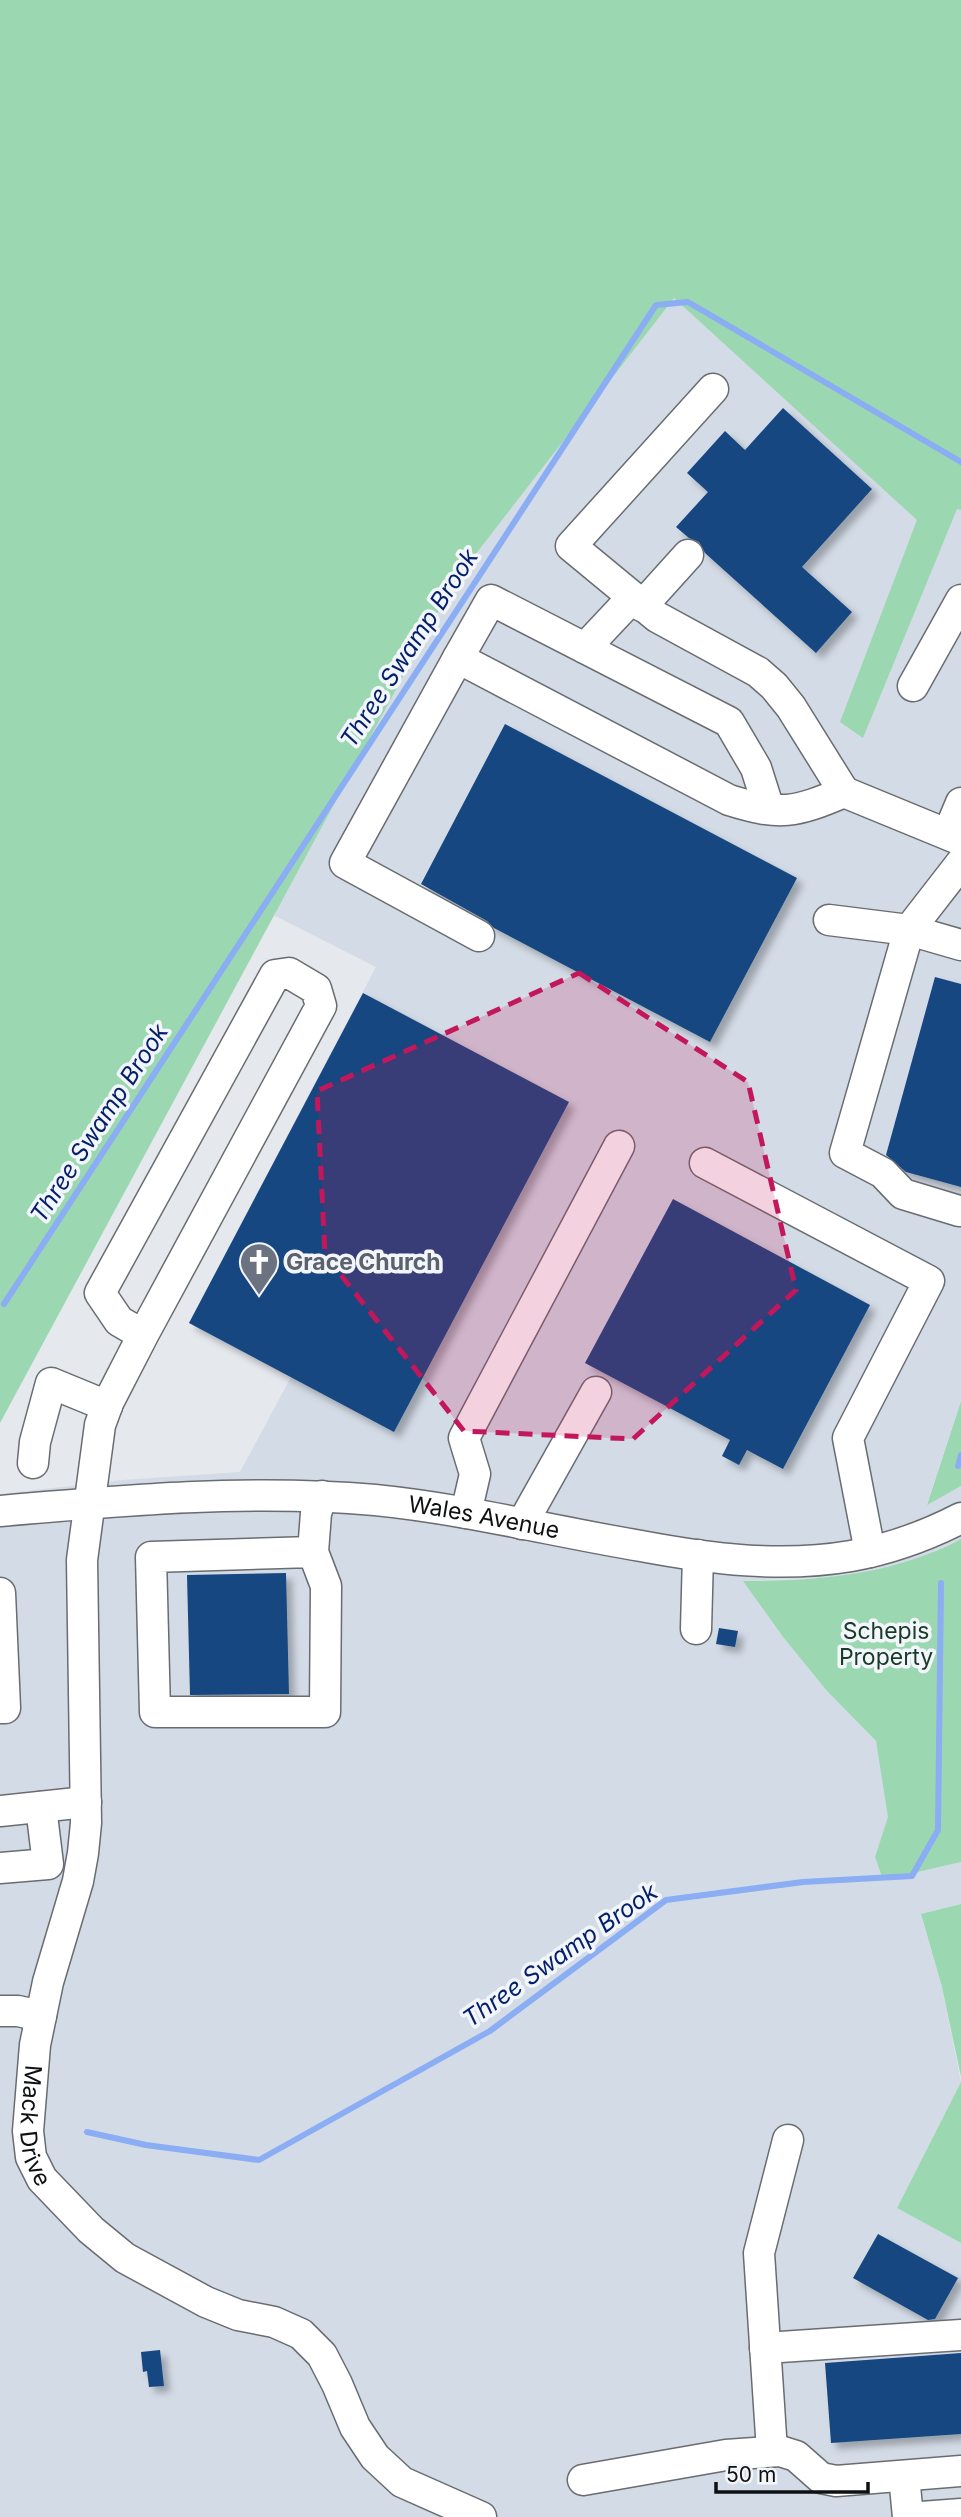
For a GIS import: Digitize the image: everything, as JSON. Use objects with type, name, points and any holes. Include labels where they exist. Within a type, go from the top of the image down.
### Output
[{"type":"street","points":[[713,389],[571,546],[657,617],[758,672],[774,686],[791,707],[844,792],[954,837],[961,803]]},
{"type":"street","points":[[585,648],[688,555]]},
{"type":"street","points":[[479,936],[345,863],[491,600],[729,722],[756,768],[769,809]]},
{"type":"street","points":[[913,686],[958,612]]},
{"type":"street","points":[[458,658],[729,800],[784,812],[844,792]]},
{"type":"street","points":[[959,1211],[903,1194],[883,1173],[845,1153],[909,930],[961,863]]},
{"type":"street","points":[[829,920],[909,930],[961,945]]},
{"type":"street","name":"Mack Drive","points":[[142,1335],[119,1321],[100,1293],[275,975],[289,973],[316,989],[321,1006],[142,1335],[107,1406],[96,1446],[82,1560],[86,1802],[83,1853],[78,1881],[47,1982],[35,2045],[28,2131],[31,2157],[55,2194],[91,2230],[125,2258],[216,2307],[238,2315],[274,2322],[301,2334],[322,2355],[355,2427],[375,2457],[402,2482],[481,2517]]},
{"type":"street","points":[[466,1513],[475,1474],[464,1438],[619,1146]]},
{"type":"street","points":[[705,1163],[929,1280],[848,1438],[870,1552]]},
{"type":"street","points":[[33,1463],[35,1442],[51,1383],[107,1406]]},
{"type":"street","points":[[522,1524],[596,1392]]},
{"type":"street","name":"Wales Avenue","points":[[0,1511],[221,1495],[321,1496],[405,1503],[698,1555],[778,1562],[870,1552],[914,1539],[961,1518]]},
{"type":"street","points":[[313,1552],[151,1557],[155,1712],[326,1712],[326,1586],[313,1552],[316,1513],[321,1496]]},
{"type":"street","points":[[696,1629],[698,1555]]},
{"type":"street","points":[[0,1593],[5,1708],[0,1709]]},
{"type":"street","points":[[0,1811],[86,1802]]},
{"type":"street","points":[[0,1868],[48,1864],[41,1807]]},
{"type":"street","points":[[0,2011],[18,2011],[41,2016]]},
{"type":"street","points":[[772,2451],[759,2253],[788,2140]]},
{"type":"street","points":[[765,2348],[961,2334]]},
{"type":"street","points":[[583,2480],[726,2455],[772,2451],[788,2452],[821,2478],[836,2481],[961,2471]]},
{"type":"street","points":[[904,2476],[908,2517]]},
{"type":"street","points":[[921,2517],[961,2514]]},
{"type":"highlighted area","points":[[579,973],[748,1082],[796,1290],[633,1439],[464,1431],[325,1255],[317,1091]]},
{"type":"shaded area","points":[[0,0],[961,416],[961,1400],[927,1504],[961,1486],[961,1539],[927,1555],[876,1571],[823,1578],[743,1581],[783,1637],[827,1691],[876,1741],[889,1817],[875,1857],[883,1880],[961,1862],[961,1904],[921,1915],[942,1987],[961,2082],[897,2208],[961,2243],[961,2517],[0,2517],[0,1494],[123,1480],[240,1472],[291,1377],[189,1323],[376,967],[234,895]]},
{"type":"green space","points":[[0,0],[961,0],[961,510],[957,509],[863,738],[840,722],[917,520],[674,298],[454,582],[0,1423]]},
{"type":"green space","points":[[961,1401],[961,1486],[927,1505]]},
{"type":"green space","name":"Schepis Property","points":[[961,1539],[961,1862],[883,1880],[875,1857],[888,1817],[876,1741],[827,1691],[783,1637],[743,1581],[800,1580],[855,1574],[909,1561]]},
{"type":"green space","points":[[961,1904],[961,2077],[942,1987],[921,1914]]},
{"type":"green space","points":[[961,2082],[961,2243],[897,2208]]},
{"type":"building","points":[[783,408],[872,489],[802,567],[852,612],[816,653],[705,553],[699,542],[689,538],[676,527],[708,492],[687,473],[725,431],[745,450]]},
{"type":"building","points":[[505,724],[797,878],[710,1042],[494,928],[487,921],[421,884]]},
{"type":"building","points":[[935,977],[961,984],[961,1187],[906,1172],[886,1155]]},
{"type":"building","points":[[363,993],[569,1102],[394,1432],[189,1323]]},
{"type":"building","points":[[673,1199],[870,1305],[783,1469],[747,1450],[739,1465],[722,1456],[730,1440],[585,1363]]},
{"type":"building","points":[[286,1573],[289,1694],[190,1695],[187,1575]]},
{"type":"building","points":[[719,1628],[738,1631],[735,1647],[716,1644]]},
{"type":"building","points":[[878,2234],[958,2278],[935,2319],[928,2320],[853,2278]]},
{"type":"building","points":[[160,2350],[164,2386],[149,2387],[147,2371],[143,2372],[141,2352]]},
{"type":"building","points":[[961,2353],[961,2434],[831,2443],[825,2363]]},
{"type":"waterway","name":"Three Swamp Brook","points":[[4,1304],[656,305],[688,302],[961,462]]},
{"type":"waterway","name":"Three Swamp Brook","points":[[958,1466],[961,1455]]},
{"type":"waterway","name":"Three Swamp Brook","points":[[87,2132],[146,2145],[259,2160],[490,2031],[666,1900],[803,1882],[912,1876],[938,1830],[941,1583]]},
{"type":"place","name":"Grace Church","points":[[259,1296]]}]
